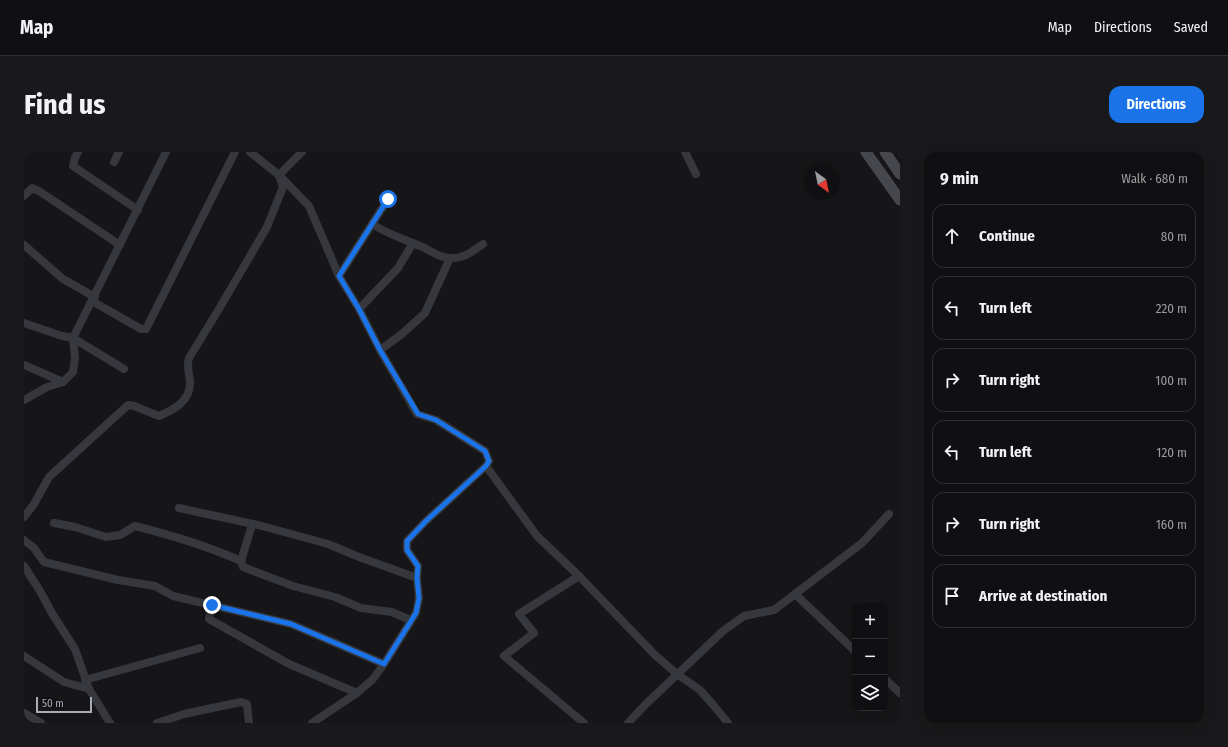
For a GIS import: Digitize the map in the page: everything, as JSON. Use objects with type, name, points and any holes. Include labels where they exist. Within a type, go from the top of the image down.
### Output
[{"type":"main road","points":[[866,152],[900,200]]},
{"type":"main road","points":[[884,152],[898,168]]},
{"type":"street","points":[[78,152],[73,166],[138,210]]},
{"type":"street","points":[[114,162],[119,152]]},
{"type":"street","points":[[24,400],[47,387],[63,382],[73,372],[75,358],[74,338],[166,152]]},
{"type":"street","points":[[24,245],[63,279],[140,329],[146,329],[235,152]]},
{"type":"street","points":[[250,152],[280,175],[309,206],[339,276],[418,414],[436,420],[485,451],[489,461],[486,466],[426,521],[407,541],[407,550],[418,566],[417,578],[419,598],[416,613],[410,620],[384,664],[373,679],[357,693],[312,723]]},
{"type":"street","points":[[280,175],[302,152]]},
{"type":"street","points":[[685,152],[696,174]]},
{"type":"street","points":[[24,517],[34,504],[49,477],[128,405],[159,416],[177,408],[187,396],[190,384],[187,364],[189,358],[267,227],[283,187],[280,175]]},
{"type":"street","points":[[24,196],[32,188],[39,191],[120,245]]},
{"type":"street","points":[[339,276],[388,199]]},
{"type":"street","points":[[372,224],[390,234],[438,255],[450,258],[467,255],[483,244]]},
{"type":"street","points":[[359,309],[398,268],[413,243]]},
{"type":"street","points":[[380,350],[402,334],[425,313],[450,258]]},
{"type":"street","points":[[24,323],[74,338],[124,369]]},
{"type":"street","points":[[24,365],[63,382]]},
{"type":"street","points":[[486,466],[537,536],[579,576],[656,655],[677,674],[700,690],[728,723]]},
{"type":"street","points":[[179,508],[328,544],[417,578]]},
{"type":"street","points":[[628,723],[723,630],[744,616],[774,610],[862,543],[889,514]]},
{"type":"street","points":[[54,523],[75,527],[106,537],[120,535],[135,526],[215,549],[241,561]]},
{"type":"street","points":[[252,525],[241,561],[243,567],[294,586],[335,598],[361,608],[392,612],[410,620]]},
{"type":"street","points":[[24,540],[34,548],[44,562],[118,580],[155,586],[173,596],[291,624],[384,664]]},
{"type":"street","points":[[24,566],[75,649],[89,689],[110,723]]},
{"type":"street","points":[[579,576],[519,614],[534,633],[504,656],[584,723]]},
{"type":"street","points":[[795,594],[852,648]]},
{"type":"street","points":[[212,605],[209,619],[289,664],[357,693]]},
{"type":"street","points":[[85,680],[200,648]]},
{"type":"street","points":[[24,656],[64,682],[89,689]]},
{"type":"street","points":[[888,682],[900,693]]},
{"type":"street","points":[[157,723],[184,714],[241,702],[247,704],[249,723]]},
{"type":"street","points":[[24,713],[41,723]]},
{"type":"route","points":[[212,605],[291,624],[384,664],[410,620],[416,613],[419,598],[417,578],[418,566],[407,550],[407,541],[452,496],[486,466],[489,461],[485,451],[436,420],[418,414],[339,276],[388,199]]}]
